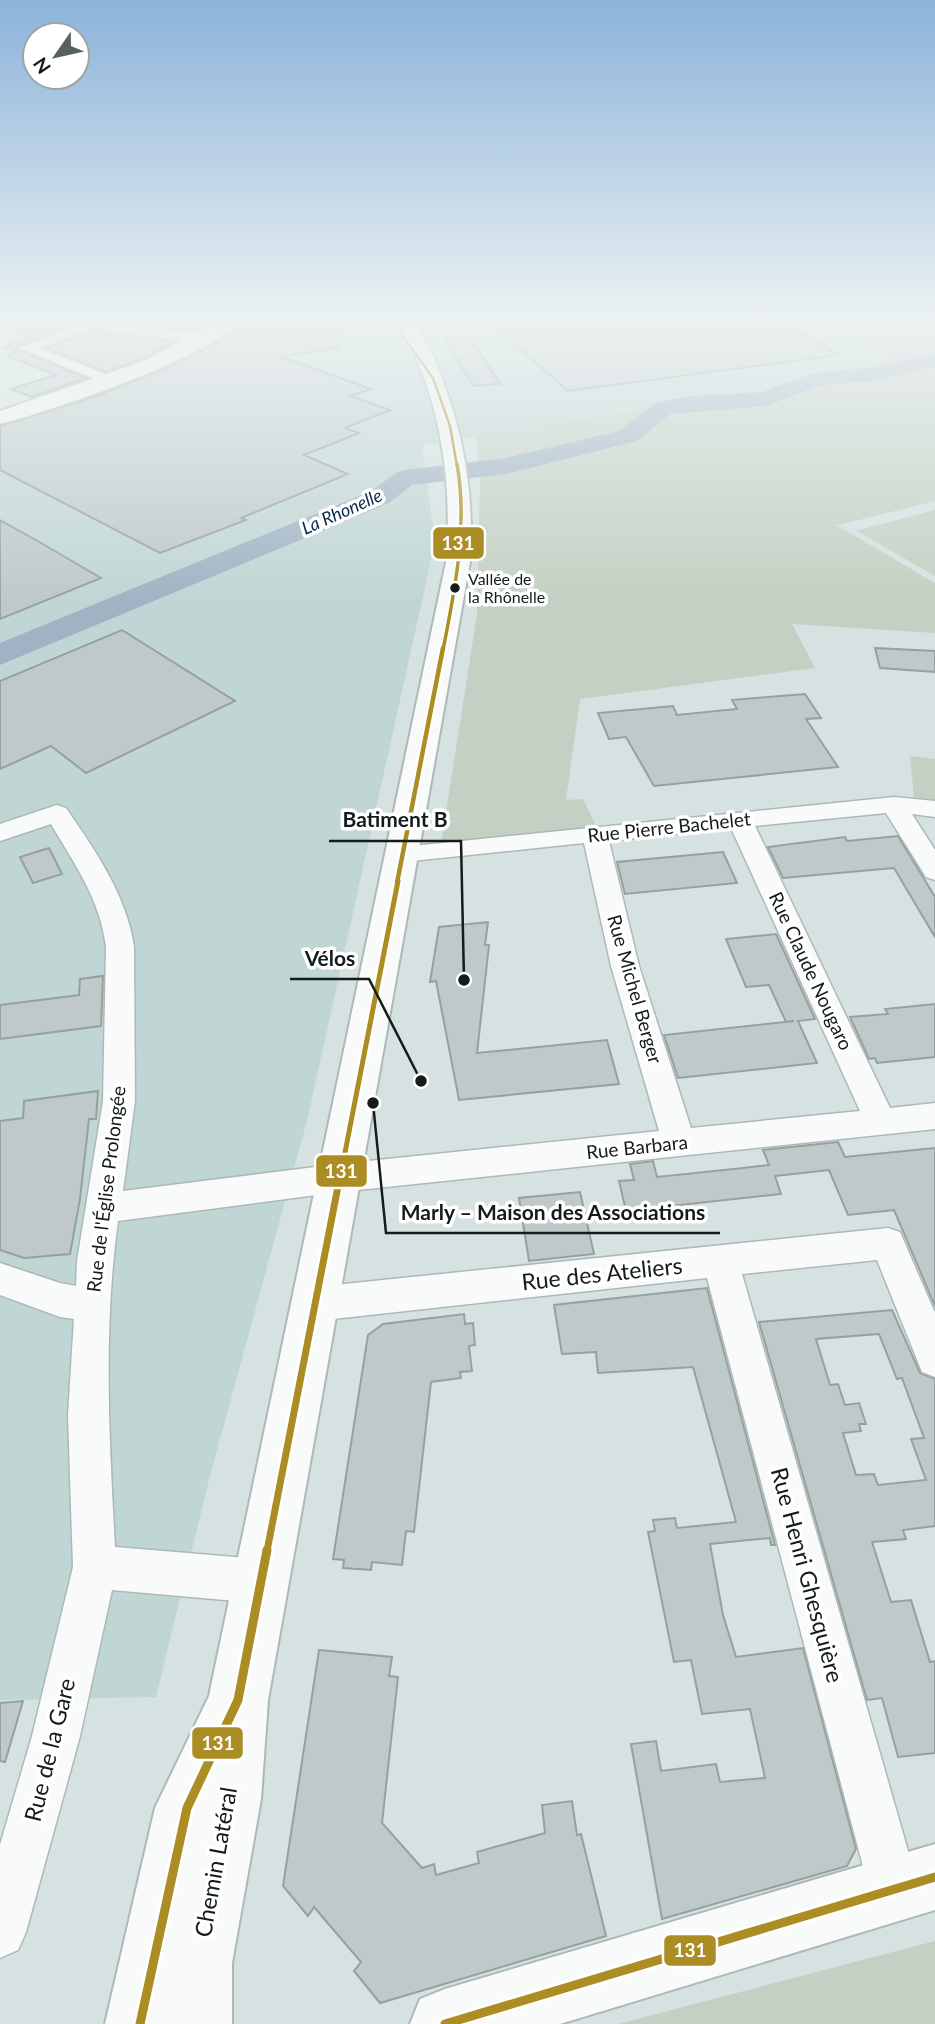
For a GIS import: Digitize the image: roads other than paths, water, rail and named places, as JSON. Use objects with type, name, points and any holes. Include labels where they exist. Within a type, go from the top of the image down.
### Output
[{"type":"street","name":"Chemin Latéral","points":[[197,2024],[198,1963],[229,1799],[238,1700],[454,588],[460,528],[457,467],[446,414]]},
{"type":"street","name":"Rue Pierre Bachelet","points":[[402,854],[894,804],[935,810]]},
{"type":"street","points":[[894,804],[935,871]]},
{"type":"street","name":"Rue de l'Église Prolongée","points":[[0,833],[57,813],[110,902],[117,923],[120,947],[119,1101],[95,1261],[93,1305]]},
{"type":"street","name":"Rue Claude Nougaro","points":[[740,820],[881,1122]]},
{"type":"street","name":"Rue Michel Berger","points":[[595,835],[625,966],[679,1142]]},
{"type":"street","name":"Rue Barbara","points":[[103,1208],[340,1178],[935,1116]]},
{"type":"street","name":"Rue des Ateliers","points":[[315,1304],[888,1243],[935,1359]]},
{"type":"street","name":"Rue Henri Ghesquière","points":[[720,1261],[915,1883]]},
{"type":"street","points":[[0,1279],[60,1300],[93,1305]]},
{"type":"street","name":"Rue de la Gare","points":[[0,1932],[41,1790],[95,1566],[88,1415],[93,1305]]},
{"type":"street","points":[[95,1566],[260,1581]]},
{"type":"street","name":"Chemin Latéral","points":[[140,2024],[187,1808],[238,1700]]},
{"type":"street","points":[[445,2024],[915,1883]]},
{"type":"waterway","name":"La Rhonelle","points":[[0,655],[380,497],[405,478],[506,466],[628,436],[655,414]]},
{"type":"place","name":"Vallée de la Rhônelle","points":[[455,588]]},
{"type":"place","name":"Batiment B","points":[[464,980]]},
{"type":"place","name":"Vélos","points":[[421,1081]]},
{"type":"place","name":"Marly – Maison des Associations","points":[[373,1103]]}]
